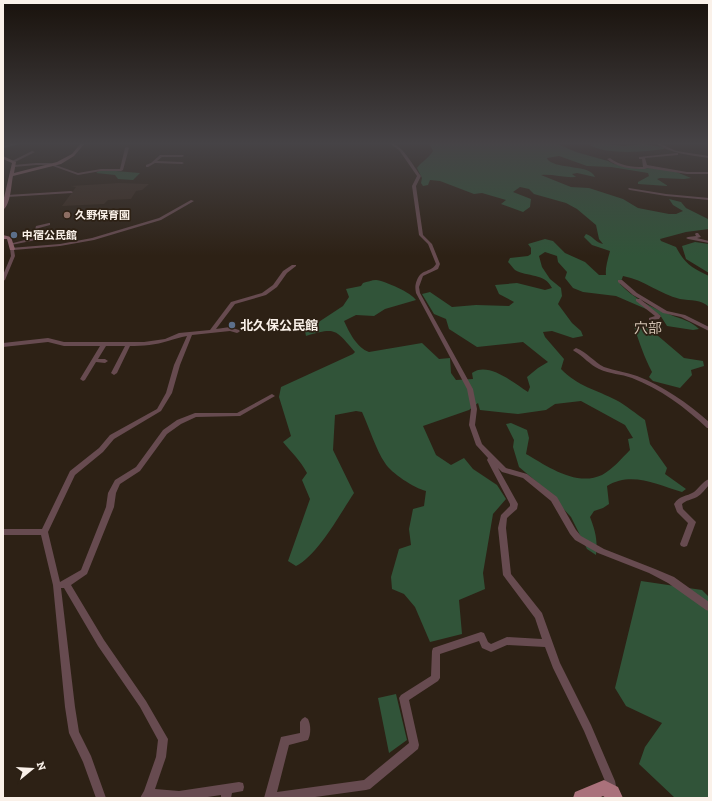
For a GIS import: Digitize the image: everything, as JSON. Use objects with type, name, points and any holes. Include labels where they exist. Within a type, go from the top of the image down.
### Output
[{"type":"main road","points":[[581,798],[604,788],[613,795]]},
{"type":"street","points":[[3,208],[10,180]]},
{"type":"street","points":[[417,180],[414,186],[421,235],[430,244],[438,264],[436,268],[421,276],[417,287],[418,292],[470,389],[474,409],[472,425],[479,445],[487,455],[514,504],[514,507],[504,517],[502,528],[507,575],[539,616],[556,665],[588,728],[610,781],[613,795]]},
{"type":"street","points":[[630,189],[666,195],[709,199]]},
{"type":"street","points":[[6,195],[71,192]]},
{"type":"street","points":[[12,246],[60,245],[104,236],[167,216],[192,201]]},
{"type":"street","points":[[12,246],[35,239],[37,227],[49,224]]},
{"type":"street","points":[[697,234],[699,237],[688,238],[709,242]]},
{"type":"street","points":[[3,237],[9,238],[13,256],[3,280]]},
{"type":"street","points":[[3,263],[10,262]]},
{"type":"street","points":[[212,331],[233,303],[264,294],[275,286],[285,272],[294,266]]},
{"type":"street","points":[[620,281],[656,307],[683,316],[709,329]]},
{"type":"street","points":[[636,294],[634,297],[658,316],[657,318],[651,319]]},
{"type":"street","points":[[3,345],[48,340],[64,344],[128,345],[157,342],[178,335],[230,329],[237,331]]},
{"type":"street","points":[[101,798],[87,760],[74,733],[70,707],[62,585],[44,532],[72,474],[101,450],[112,437],[159,410],[169,393],[177,365],[190,334]]},
{"type":"street","points":[[83,379],[104,344]]},
{"type":"street","points":[[114,373],[128,345]]},
{"type":"street","points":[[576,350],[584,354],[598,366],[648,383],[689,407],[709,426]]},
{"type":"street","points":[[94,360],[105,360]]},
{"type":"street","points":[[62,585],[84,572],[110,507],[112,493],[117,482],[138,469],[165,432],[179,422],[195,415],[238,415],[272,396]]},
{"type":"street","points":[[487,455],[504,470],[525,476],[554,499],[578,538],[601,551],[671,580],[709,607]]},
{"type":"street","points":[[684,544],[692,522],[680,510],[678,504],[682,498],[696,494],[709,482]]},
{"type":"street","points":[[3,532],[44,532]]},
{"type":"street","points":[[62,585],[144,704],[163,739],[161,757],[147,796],[227,794],[240,787]]},
{"type":"street","points":[[305,722],[305,737],[285,742],[270,798],[366,785],[414,745],[404,698],[435,678],[436,651],[480,636],[485,645],[491,648],[507,641],[548,643]]},
{"type":"shaded area","points":[[119,183],[149,184],[142,190],[136,191],[131,199],[108,200],[104,204],[62,206],[76,187],[70,186]]},
{"type":"green space","points":[[422,180],[430,180],[428,185],[423,186]]},
{"type":"green space","points":[[434,180],[554,180],[571,187],[589,188],[623,199],[638,208],[669,214],[676,214],[683,211],[673,205],[669,199],[681,202],[686,208],[708,219],[709,229],[686,232],[660,239],[661,241],[676,247],[683,258],[690,265],[709,276],[709,307],[699,301],[672,297],[631,278],[623,276],[620,284],[631,294],[650,306],[689,322],[699,329],[693,330],[667,326],[660,315],[616,296],[583,292],[573,288],[565,278],[567,272],[558,262],[557,256],[545,252],[539,256],[542,267],[550,279],[561,288],[562,296],[558,304],[572,323],[581,331],[583,336],[573,338],[552,331],[543,332],[545,337],[564,359],[561,369],[574,380],[620,402],[645,420],[650,444],[667,468],[665,474],[686,489],[682,492],[654,483],[635,479],[616,482],[607,486],[609,504],[594,511],[590,517],[596,535],[596,555],[587,549],[571,517],[544,488],[519,467],[513,447],[514,440],[506,424],[511,423],[527,430],[529,438],[526,454],[562,474],[582,478],[592,478],[606,473],[630,450],[628,439],[633,438],[625,425],[581,401],[555,404],[546,410],[518,414],[480,410],[478,403],[469,410],[423,426],[436,455],[451,465],[464,458],[473,469],[497,485],[506,499],[493,514],[483,573],[485,589],[459,600],[462,634],[430,642],[415,607],[404,594],[392,589],[391,577],[399,549],[411,545],[409,529],[413,509],[424,506],[426,491],[403,480],[388,467],[379,452],[362,412],[356,411],[335,415],[333,450],[354,493],[328,533],[312,553],[296,566],[288,561],[310,499],[302,480],[307,473],[299,460],[283,442],[291,436],[279,397],[281,387],[355,352],[339,334],[324,331],[306,336],[305,331],[343,306],[349,297],[346,289],[361,286],[363,283],[371,281],[380,281],[404,291],[416,300],[385,309],[374,316],[356,315],[344,321],[351,335],[365,350],[369,352],[422,343],[439,359],[450,358],[451,373],[456,380],[473,379],[472,373],[478,370],[493,371],[528,392],[530,387],[527,377],[548,362],[523,342],[477,347],[449,329],[446,319],[434,314],[422,294],[430,292],[452,307],[476,305],[509,306],[514,302],[499,294],[495,285],[517,283],[545,290],[552,288],[545,280],[515,270],[508,262],[510,258],[528,256],[531,254],[531,248],[528,244],[545,239],[553,241],[565,253],[585,262],[599,275],[606,275],[606,266],[610,251],[592,245],[584,237],[586,234],[603,244],[599,239],[596,225],[577,209],[566,203],[534,194],[529,189],[520,187],[513,192],[531,199],[530,207],[523,212],[501,204],[506,200],[482,193],[474,194],[440,181]]},
{"type":"green space","points":[[641,180],[659,180],[668,186],[638,184],[638,182]]},
{"type":"green space","points":[[695,242],[709,244],[709,273],[686,259],[682,246]]},
{"type":"green space","points":[[636,322],[656,324],[663,328],[657,335],[684,358],[703,361],[704,366],[691,370],[692,375],[680,388],[653,381],[649,377],[652,372],[633,324]]},
{"type":"green space","points":[[641,581],[702,590],[709,597],[709,798],[675,798],[639,764],[645,747],[662,723],[626,706],[615,688]]},
{"type":"green space","points":[[396,694],[407,740],[389,753],[378,698]]},
{"type":"place","name":"久野保育園","points":[[67,215]]},
{"type":"place","name":"中宿公民館","points":[[14,235]]},
{"type":"place","name":"北久保公民館","points":[[232,325]]},
{"type":"district","name":"穴部","points":[[648,328]]}]
